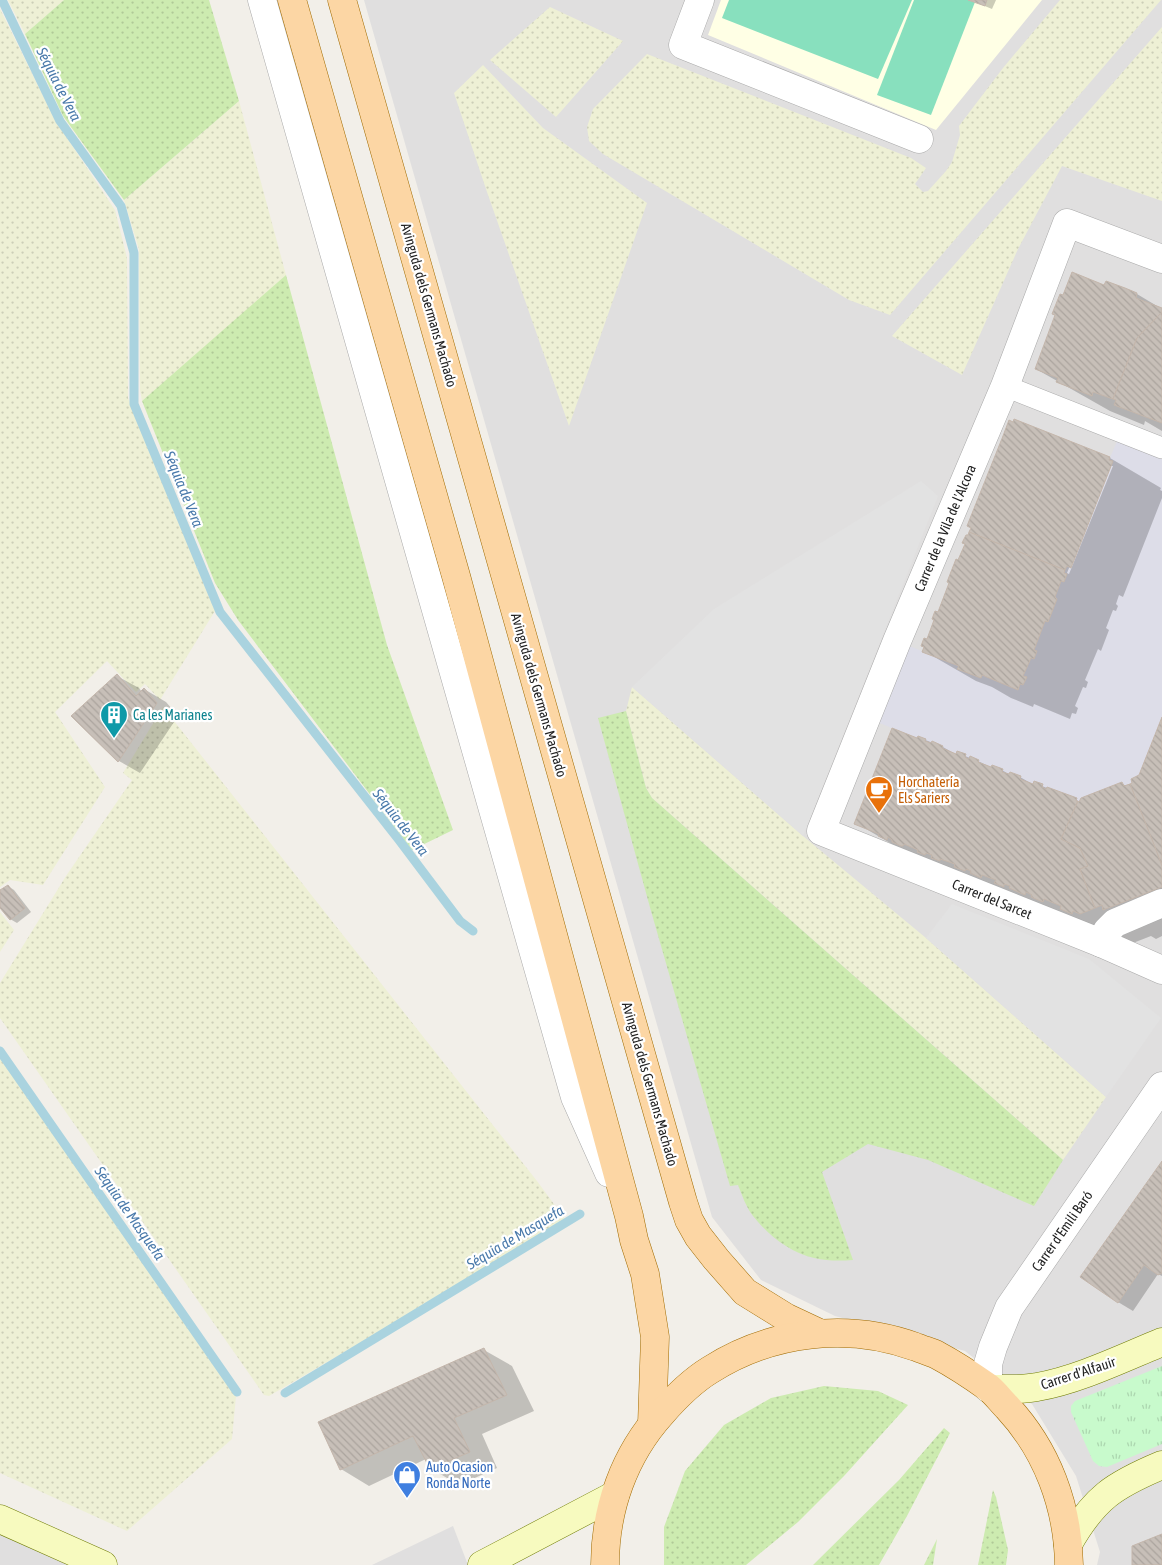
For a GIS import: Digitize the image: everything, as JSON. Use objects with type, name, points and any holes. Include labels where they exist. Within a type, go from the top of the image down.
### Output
[{"type":"main road","points":[[292,0],[456,576],[634,1240],[645,1274],[656,1337],[652,1424]]},
{"type":"main road","name":"Avinguda dels Germans Machado","points":[[342,0],[680,1192],[690,1220],[698,1236],[745,1292],[787,1318],[819,1333]]},
{"type":"main road","points":[[605,1565],[609,1522],[615,1495],[630,1458],[652,1424],[678,1395],[709,1370],[743,1352],[780,1339],[819,1333],[860,1333],[899,1341],[937,1355],[989,1388],[1018,1419],[1038,1447],[1052,1478],[1063,1510],[1069,1555]]},
{"type":"main road","name":"Carrer d'Alfauir","points":[[989,1388],[1037,1388],[1104,1366],[1162,1342]]},
{"type":"main road","points":[[1069,1555],[1078,1526],[1104,1495],[1121,1484],[1162,1465]]},
{"type":"main road","points":[[482,1565],[615,1495]]},
{"type":"main road","points":[[0,1519],[103,1565]]},
{"type":"street","points":[[262,0],[575,1097],[629,1216]]},
{"type":"street","points":[[700,0],[683,45],[919,139]]},
{"type":"street","name":"Carrer de la Vila de l'Alcora","points":[[821,831],[901,632],[1005,386],[1067,223],[1162,259]]},
{"type":"street","points":[[1005,386],[1162,448]]},
{"type":"street","name":"Carrer del Sarcet","points":[[821,831],[1101,943],[1162,970]]},
{"type":"street","points":[[1101,943],[1107,931],[1115,923],[1162,903]]},
{"type":"street","name":"Carrer d'Emili Baró","points":[[989,1388],[988,1364],[1009,1308],[1162,1086]]},
{"type":"shaded area","points":[[8,0],[64,0],[25,34]]},
{"type":"shaded area","points":[[364,0],[1162,0],[1162,1565],[1097,1565],[1100,1552],[1076,1476],[1032,1404],[965,1351],[835,1316],[761,1280],[712,1217]]},
{"type":"shaded area","points":[[721,0],[1042,0],[936,130],[708,35]]},
{"type":"shaded area","points":[[1060,0],[1161,0],[890,315],[849,300],[603,154],[589,141],[587,127],[593,109],[647,54],[911,158],[926,168],[915,184],[923,192],[928,191],[952,162],[960,135],[959,126],[1003,68]]},
{"type":"shaded area","points":[[550,7],[623,41],[556,117],[490,60]]},
{"type":"shaded area","points":[[0,9],[55,120],[115,210],[127,258],[128,398],[215,611],[160,700],[145,684],[136,692],[107,661],[55,712],[105,787],[43,885],[10,880],[0,887]]},
{"type":"shaded area","points":[[1162,27],[1162,201],[1062,166],[1018,249],[962,375],[892,336]]},
{"type":"shaded area","points":[[483,65],[543,128],[647,203],[569,426],[454,93]]},
{"type":"shaded area","points":[[239,101],[286,275],[142,401],[140,390],[139,249],[124,200]]},
{"type":"shaded area","points":[[1121,432],[1162,448],[1162,717],[1139,775],[1131,779],[1132,783],[1124,786],[1122,782],[1079,802],[1076,801],[1076,798],[1047,787],[1046,789],[1034,781],[1033,784],[1020,779],[1010,772],[1009,774],[1002,772],[1003,769],[978,762],[979,760],[970,756],[969,759],[942,748],[943,746],[932,741],[931,743],[925,741],[926,739],[918,736],[917,738],[867,718],[897,641],[959,666],[958,669],[980,678],[982,675],[1018,690],[1020,684],[1023,685],[1026,677],[1023,676],[1031,658],[1034,659],[1037,651],[1034,650],[1045,621],[1049,621],[1061,581],[1064,582],[1067,575],[1064,573],[1067,566],[1071,567],[1113,462],[1109,460]]},
{"type":"shaded area","points":[[921,481],[938,496],[803,836],[632,687],[714,609]]},
{"type":"shaded area","points":[[632,687],[803,836],[926,938],[1106,1097],[1063,1160],[652,798],[646,788],[626,711]]},
{"type":"shaded area","points":[[163,707],[565,1219],[411,1313],[269,1396],[264,1395],[0,1018],[0,983],[66,876],[132,780],[123,773]]},
{"type":"shaded area","points":[[952,904],[1089,959],[1161,1018],[1106,1097],[926,938]]},
{"type":"shaded area","points":[[0,912],[14,930],[0,952]]},
{"type":"shaded area","points":[[0,1056],[236,1396],[232,1439],[127,1531],[0,1473]]},
{"type":"shaded area","points":[[0,1522],[100,1565],[0,1565]]},
{"type":"shaded area","points":[[453,1526],[468,1565],[372,1565]]},
{"type":"green space","points":[[64,0],[209,0],[239,101],[124,200],[63,116],[25,34]]},
{"type":"green space","points":[[729,0],[912,0],[878,79],[722,18]]},
{"type":"green space","points":[[914,0],[968,0],[975,2],[931,115],[877,95]]},
{"type":"green space","points":[[286,275],[387,645],[453,830],[412,850],[238,620],[215,583],[142,401]]},
{"type":"green space","points":[[626,711],[646,788],[652,798],[1063,1160],[1034,1206],[928,1160],[868,1144],[822,1172],[853,1260],[824,1260],[805,1256],[780,1242],[765,1230],[753,1216],[746,1205],[738,1185],[730,1186],[598,718]]},
{"type":"green space","points":[[1162,1366],[1162,1444],[1107,1467],[1099,1466],[1093,1461],[1071,1412],[1071,1406],[1075,1401]]},
{"type":"green space","points":[[824,1386],[878,1391],[908,1405],[844,1476],[798,1522],[746,1565],[664,1565],[664,1527],[685,1471],[724,1425],[771,1398]]},
{"type":"green space","points":[[944,1428],[950,1433],[879,1565],[813,1565],[899,1480]]},
{"type":"green space","points":[[993,1490],[1008,1550],[1006,1565],[978,1565]]},
{"type":"green space","points":[[937,1539],[933,1565],[924,1565]]},
{"type":"building","points":[[968,0],[987,0],[985,6]]},
{"type":"building","points":[[1072,272],[1104,285],[1106,281],[1125,288],[1137,293],[1136,298],[1162,308],[1162,312],[1137,338],[1113,399],[1093,392],[1092,396],[1056,382],[1058,378],[1035,369],[1055,315],[1052,314],[1060,294],[1063,295]]},
{"type":"building","points":[[1162,312],[1162,423],[1114,405],[1116,400],[1113,399],[1137,338]]},
{"type":"building","points":[[1014,419],[1110,457],[1109,460],[1113,461],[1071,568],[1067,566],[1065,570],[969,532],[971,528],[967,526],[1009,420],[1013,422]]},
{"type":"building","points":[[969,532],[1065,570],[1064,573],[1067,574],[1064,582],[1061,581],[1055,597],[1057,599],[1048,622],[1045,621],[1034,650],[1037,651],[1034,659],[1031,658],[1023,676],[1027,677],[1023,685],[1020,684],[1018,690],[982,675],[981,678],[957,669],[959,666],[922,652],[924,647],[921,646],[924,638],[927,639],[934,620],[932,619],[935,611],[938,612],[956,559],[958,560],[965,544],[962,543]]},
{"type":"building","name":"Ca les Marianes","points":[[117,674],[136,696],[144,688],[157,703],[118,762],[71,716]]},
{"type":"building","points":[[1162,717],[1162,866],[1130,784],[1132,783],[1131,779],[1139,775]]},
{"type":"building","points":[[892,728],[917,738],[918,736],[926,739],[925,741],[931,743],[932,741],[956,754],[957,751],[966,754],[965,757],[969,759],[970,756],[979,760],[978,762],[1003,769],[1002,772],[1009,774],[1010,772],[1021,776],[1020,779],[1033,784],[1034,781],[1043,784],[1042,787],[1046,789],[1047,787],[1077,798],[1076,801],[1078,801],[1061,839],[1080,848],[1088,866],[1080,869],[1095,908],[1080,914],[1073,911],[1072,914],[1060,909],[1061,906],[1044,899],[1043,902],[1031,897],[1032,895],[1026,892],[1025,895],[1004,884],[1004,887],[994,883],[996,880],[982,875],[981,878],[970,873],[971,871],[954,867],[955,864],[931,858],[932,855],[917,852],[918,850],[904,844],[901,846],[892,842],[888,837],[887,840],[878,836],[879,834],[854,824]]},
{"type":"building","points":[[1122,782],[1124,786],[1130,784],[1153,842],[1162,866],[1162,887],[1103,910],[1102,905],[1095,908],[1080,869],[1088,866],[1080,848],[1061,839],[1081,798]]},
{"type":"building","points":[[8,885],[25,908],[10,920],[0,908],[0,890]]},
{"type":"building","points":[[1162,1161],[1162,1273],[1158,1275],[1144,1265],[1118,1303],[1080,1277]]},
{"type":"building","points":[[484,1348],[507,1395],[454,1418],[470,1452],[430,1469],[413,1436],[340,1470],[318,1422]]},
{"type":"building","points":[[1162,1534],[1162,1565],[1132,1565],[1132,1546]]},
{"type":"waterway","name":"Séquia de Vera","points":[[2,0],[60,121],[121,206],[134,253],[134,404],[220,612],[399,840],[460,921],[473,931]]},
{"type":"waterway","name":"Séquia de Masquefa","points":[[0,1051],[237,1392]]},
{"type":"waterway","name":"Séquia de Masquefa","points":[[285,1393],[580,1214]]},
{"type":"place","name":"Ca les Marianes","points":[[114,739]]},
{"type":"place","name":"Horchatería Els Sariers","points":[[879,814]]},
{"type":"place","name":"Auto Ocasion Ronda Norte","points":[[407,1499]]}]
